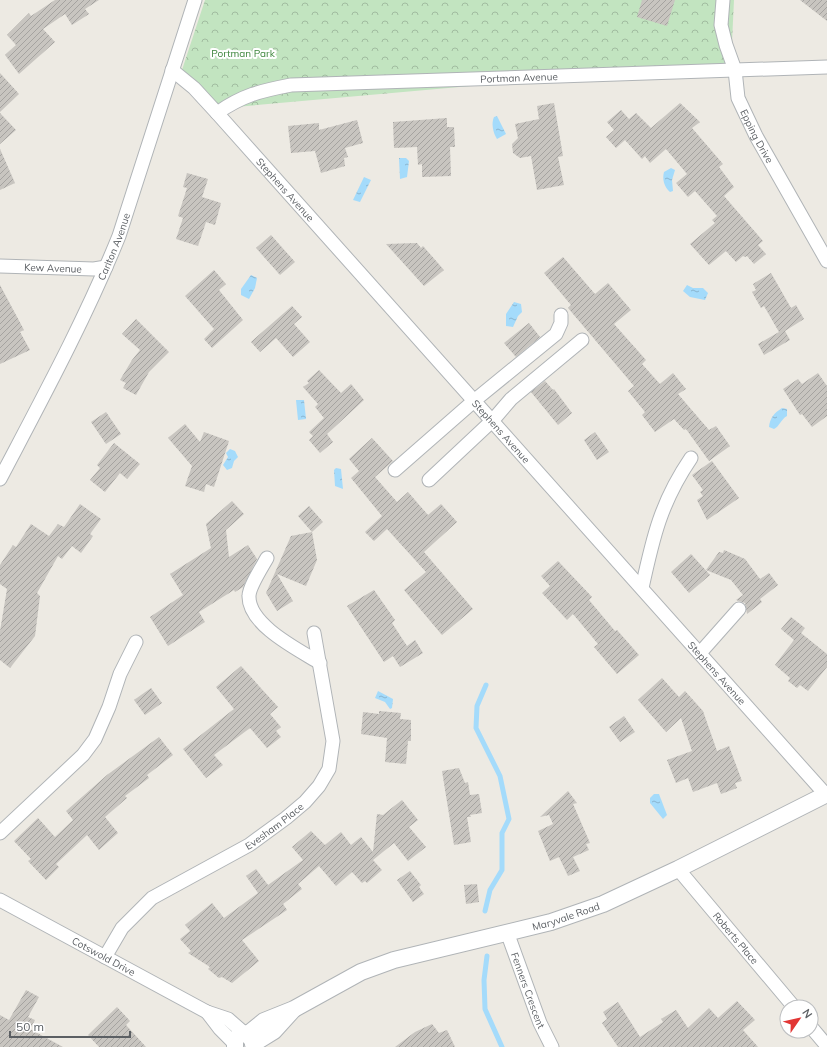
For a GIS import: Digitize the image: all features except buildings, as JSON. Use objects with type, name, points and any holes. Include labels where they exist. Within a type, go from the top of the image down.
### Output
[{"type":"street","name":"Carlton Avenue","points":[[0,478],[74,336],[119,236],[195,0]]},
{"type":"street","name":"Epping Drive","points":[[723,0],[721,25],[735,70],[738,98],[756,136],[827,261]]},
{"type":"street","name":"Portman Avenue","points":[[217,113],[232,103],[256,92],[291,85],[827,67]]},
{"type":"street","name":"Stephens Avenue","points":[[172,70],[194,88],[217,113],[827,794]]},
{"type":"street","name":"Kew Avenue","points":[[0,266],[94,269],[106,267]]},
{"type":"street","points":[[395,470],[475,400],[556,334],[561,323],[560,315]]},
{"type":"street","points":[[429,480],[493,420],[501,408],[516,394],[582,340]]},
{"type":"street","points":[[642,588],[657,524],[678,477],[691,458]]},
{"type":"street","points":[[267,558],[249,594],[250,605],[253,612],[272,632],[320,663]]},
{"type":"street","points":[[700,653],[739,609]]},
{"type":"street","name":"Evesham Place","points":[[105,957],[122,928],[152,898],[248,845],[286,818],[305,802],[319,786],[329,769],[334,741],[314,633]]},
{"type":"street","points":[[0,833],[84,755],[95,739],[109,707],[120,674],[136,642]]},
{"type":"street","name":"Maryvale Road","points":[[242,1042],[274,1031],[294,1009],[361,972],[387,962],[551,922],[603,904],[678,870],[827,794]]},
{"type":"street","name":"Roberts Place","points":[[678,870],[787,999]]},
{"type":"street","name":"Cotswold Drive","points":[[0,900],[207,1012],[228,1019],[242,1042]]},
{"type":"street","name":"Fenners Crescent","points":[[507,932],[540,1023],[552,1047]]},
{"type":"street","points":[[819,1037],[827,1046]]},
{"type":"green space","name":"Portman Park","points":[[205,0],[734,0],[731,63],[224,108],[180,76]]},
{"type":"water","points":[[497,116],[506,134],[497,139],[494,131],[493,119]]},
{"type":"water","points":[[399,158],[406,158],[409,161],[407,177],[400,179]]},
{"type":"water","points":[[671,168],[675,170],[672,180],[673,191],[670,192],[664,183],[663,177],[664,172]]},
{"type":"water","points":[[364,177],[371,180],[360,202],[353,200]]},
{"type":"water","points":[[251,275],[257,278],[255,288],[249,299],[241,295],[241,289]]},
{"type":"water","points":[[687,285],[693,288],[703,288],[708,293],[705,300],[690,297],[683,291]]},
{"type":"water","points":[[514,302],[521,304],[522,312],[518,316],[513,327],[506,326],[506,314]]},
{"type":"water","points":[[296,400],[304,400],[306,419],[298,420]]},
{"type":"water","points":[[782,408],[787,409],[787,416],[774,429],[769,427],[773,416]]},
{"type":"water","points":[[230,449],[235,451],[238,457],[234,461],[232,468],[227,470],[223,465],[228,457],[226,453]]},
{"type":"water","points":[[336,468],[341,469],[343,489],[335,486],[334,470]]},
{"type":"water","points":[[378,691],[393,699],[392,708],[390,709],[385,702],[375,698]]},
{"type":"water","points":[[654,794],[659,794],[667,815],[663,819],[650,803],[650,798]]},
{"type":"waterway","points":[[485,911],[490,890],[502,870],[502,833],[509,819],[500,776],[476,728],[477,706],[486,685]]},
{"type":"waterway","points":[[487,956],[484,980],[485,1009],[502,1047]]}]
